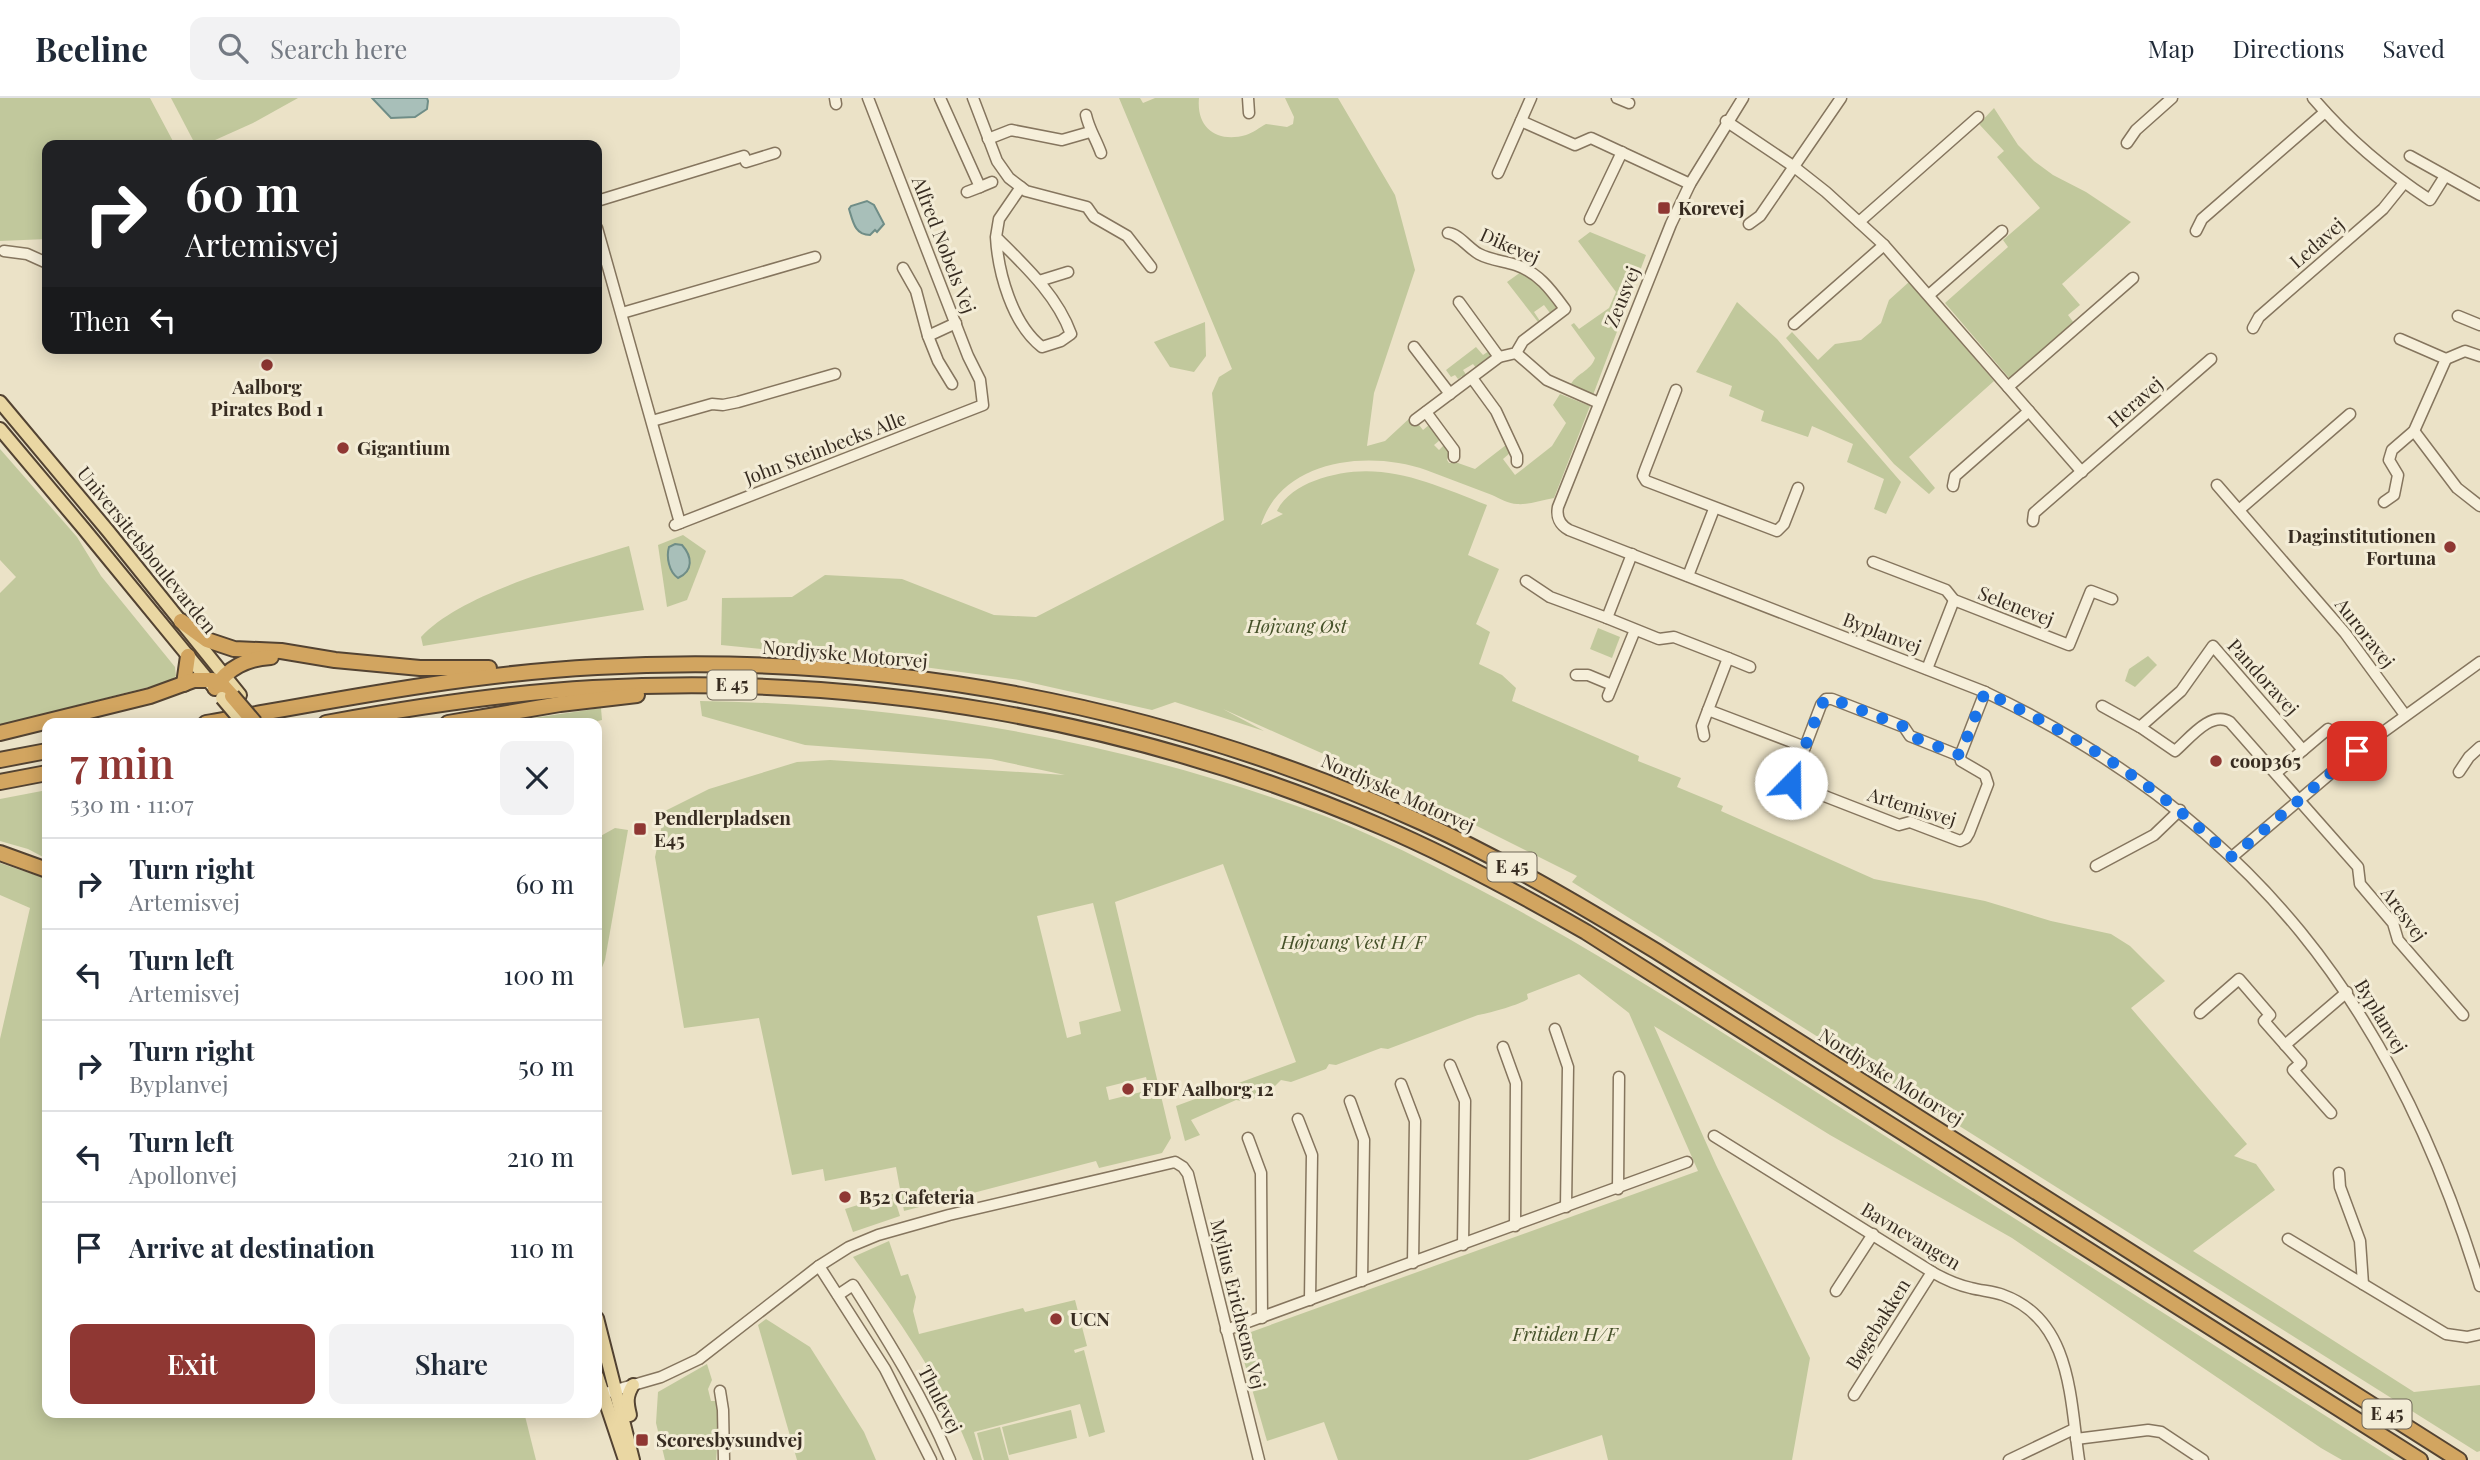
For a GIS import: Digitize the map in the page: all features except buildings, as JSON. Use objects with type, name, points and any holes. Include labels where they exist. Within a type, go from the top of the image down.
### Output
[{"type":"highway","points":[[181,621],[207,639],[227,648],[281,651],[420,668],[599,667]]},
{"type":"highway","points":[[223,688],[242,664],[258,658],[300,655]]},
{"type":"highway","points":[[184,684],[188,656]]},
{"type":"highway","name":"Nordjyske Motorvej","points":[[235,718],[482,677],[599,667],[687,664],[790,666],[969,685],[1058,702],[1175,731],[1262,758],[1371,800],[1471,845],[1561,894],[2459,1460]]},
{"type":"highway","points":[[61,718],[150,696],[184,684],[223,688],[250,718]]},
{"type":"highway","name":"Nordjyske Motorvej","points":[[357,718],[481,698],[592,688],[772,686],[873,694],[982,709],[1119,737],[1246,775],[1383,828],[1491,879],[1586,932],[2420,1460]]},
{"type":"highway","points":[[477,718],[630,695],[698,693],[774,695],[982,709]]},
{"type":"highway","points":[[0,733],[42,723]]},
{"type":"highway","points":[[0,760],[42,752]]},
{"type":"highway","points":[[0,782],[42,774]]},
{"type":"highway","points":[[0,853],[42,868]]},
{"type":"main road","name":"Universitetsboulevarden","points":[[0,402],[181,621],[240,718]]},
{"type":"main road","name":"Universitetsboulevarden","points":[[0,429],[188,656],[257,718]]},
{"type":"main road","points":[[602,1349],[609,1392],[635,1460]]},
{"type":"main road","points":[[602,1367],[625,1460]]},
{"type":"main road","points":[[602,1383],[609,1392]]},
{"type":"main road","points":[[633,1385],[627,1401],[635,1460]]},
{"type":"street","name":"Alfred Nobels Vej","points":[[868,98],[980,380],[983,405]]},
{"type":"street","points":[[940,98],[980,187]]},
{"type":"street","points":[[973,98],[1003,172],[1021,187],[1037,195],[1087,207],[1094,217],[1127,236],[1151,267]]},
{"type":"street","points":[[1248,98],[1249,113]]},
{"type":"street","points":[[1498,173],[1531,98]]},
{"type":"street","points":[[1617,98],[1629,103]]},
{"type":"street","name":"Zeusvej","points":[[1558,519],[1558,507],[1651,269],[1690,184],[1726,121],[1743,98]]},
{"type":"street","points":[[1749,224],[1760,216],[1841,98]]},
{"type":"street","points":[[2127,143],[2136,130],[2172,98]]},
{"type":"street","points":[[2313,98],[2382,167],[2430,200],[2445,176]]},
{"type":"street","points":[[2196,231],[2202,219],[2325,112]]},
{"type":"street","points":[[1086,115],[1090,132],[1101,153]]},
{"type":"street","points":[[1859,222],[1978,117]]},
{"type":"street","points":[[1521,121],[1575,145],[1591,138],[1690,184]]},
{"type":"street","points":[[1726,121],[1793,166],[1884,245],[2082,472]]},
{"type":"street","points":[[988,139],[1011,130],[1062,140],[1090,132]]},
{"type":"street","points":[[1590,219],[1622,152]]},
{"type":"street","points":[[602,199],[744,156],[746,162],[775,153]]},
{"type":"street","points":[[2410,156],[2480,195]]},
{"type":"street","points":[[967,192],[992,182]]},
{"type":"street","name":"Ledavej","points":[[2253,328],[2259,317],[2383,209],[2404,183]]},
{"type":"street","points":[[996,237],[1039,281],[1066,322],[1071,334],[1061,341],[1042,347],[1009,303],[1008,290],[997,259],[996,237],[999,219],[1021,187]]},
{"type":"street","points":[[1929,295],[2002,231]]},
{"type":"street","name":"Dikevej","points":[[1448,233],[1454,234],[1482,256],[1532,272],[1550,288],[1565,309],[1523,341],[1516,353]]},
{"type":"street","name":"John Steinbecks Alle","points":[[602,245],[652,421],[677,524],[983,405]]},
{"type":"street","points":[[1794,324],[1884,245]]},
{"type":"street","points":[[4,251],[27,254],[42,260]]},
{"type":"street","points":[[622,313],[815,257]]},
{"type":"street","points":[[903,268],[916,291],[937,361],[952,384]]},
{"type":"street","points":[[1039,281],[1068,272]]},
{"type":"street","points":[[2008,387],[2133,278]]},
{"type":"street","points":[[1459,302],[1499,357]]},
{"type":"street","points":[[2458,316],[2480,325]]},
{"type":"street","points":[[928,336],[956,323]]},
{"type":"street","points":[[2400,339],[2446,359]]},
{"type":"street","points":[[1414,347],[1450,394]]},
{"type":"street","points":[[2384,502],[2394,495],[2398,475],[2389,460],[2392,450],[2414,430],[2446,359],[2465,351],[2480,356]]},
{"type":"street","points":[[1415,420],[1499,357],[1516,353],[1547,380],[1599,403]]},
{"type":"street","name":"Heravej","points":[[2033,521],[2034,513],[2211,359]]},
{"type":"street","points":[[652,421],[712,404],[738,402],[835,374]]},
{"type":"street","points":[[1472,378],[1502,421],[1517,462]]},
{"type":"street","points":[[1676,390],[1643,476],[1652,485],[1777,531],[1784,524],[1798,488]]},
{"type":"street","points":[[1953,486],[1955,476],[2029,411]]},
{"type":"street","points":[[1426,412],[1454,450],[1454,457]]},
{"type":"street","points":[[2239,510],[2350,414]]},
{"type":"street","points":[[2414,430],[2457,488],[2480,506]]},
{"type":"street","name":"Auroravej","points":[[2217,485],[2345,634],[2405,715]]},
{"type":"street","points":[[1688,576],[1714,509]]},
{"type":"street","name":"Byplanvej","points":[[1558,519],[1565,528],[1985,692],[2104,756],[2179,810],[2232,857],[2290,917],[2347,992],[2381,1048],[2412,1108],[2476,1256],[2480,1286]]},
{"type":"street","points":[[1606,618],[1632,554]]},
{"type":"street","name":"Selenevej","points":[[1873,562],[1946,590],[1954,600],[2068,645],[2091,591],[2112,599]]},
{"type":"street","points":[[1526,581],[1550,597],[1635,630],[1659,639],[1674,637],[1750,667]]},
{"type":"street","name":"Selenevej","points":[[1927,669],[1954,600]]},
{"type":"street","points":[[1608,696],[1635,630]]},
{"type":"street","name":"Pandoravej","points":[[2140,727],[2181,691],[2213,646],[2303,750]]},
{"type":"street","points":[[1704,736],[1702,726],[1728,658]]},
{"type":"street","points":[[2232,857],[2357,751],[2480,662]]},
{"type":"street","points":[[1576,675],[1588,675],[1612,685]]},
{"type":"street","points":[[1960,755],[1985,692]]},
{"type":"street","name":"Artemisvej","points":[[1826,699],[1905,727],[1910,736],[1960,755],[1961,761],[1966,765],[1985,775],[1988,784],[1969,833],[1960,841],[1910,822],[1899,825],[1786,782],[1826,699]]},
{"type":"street","points":[[2102,706],[2175,751],[2212,720],[2224,719],[2299,799]]},
{"type":"street","points":[[1708,710],[1805,747]]},
{"type":"street","points":[[2276,773],[2328,729]]},
{"type":"street","points":[[2459,772],[2480,747]]},
{"type":"street","name":"Aresvej","points":[[2299,799],[2358,867],[2360,884],[2393,923],[2398,940],[2463,1015]]},
{"type":"street","points":[[2096,866],[2154,835],[2179,810]]},
{"type":"street","points":[[2200,1013],[2239,979],[2270,1015],[2264,1021],[2301,1063],[2293,1070],[2331,1113]]},
{"type":"street","points":[[2285,1045],[2347,992]]},
{"type":"street","points":[[1555,1030],[1568,1067],[1566,1207]]},
{"type":"street","points":[[1503,1047],[1516,1083],[1515,1226]]},
{"type":"street","points":[[1450,1065],[1465,1101],[1463,1245]]},
{"type":"street","points":[[1618,1188],[1619,1077]]},
{"type":"street","points":[[1401,1084],[1415,1121],[1413,1263]]},
{"type":"street","points":[[1350,1101],[1364,1140],[1363,1281]]},
{"type":"street","points":[[1298,1119],[1312,1155],[1310,1300]]},
{"type":"street","name":"Bavnevangen","points":[[1714,1136],[1932,1272],[1956,1284],[2009,1298],[2042,1322],[2052,1335],[2066,1368],[2079,1460]]},
{"type":"street","points":[[1248,1138],[1261,1173],[1262,1318]]},
{"type":"street","name":"Mylius Erichsens Vej","points":[[819,1266],[849,1247],[878,1235],[1175,1162],[1188,1174],[1259,1460]]},
{"type":"street","points":[[1226,1330],[1686,1162]]},
{"type":"street","points":[[2339,1173],[2340,1187],[2360,1241],[2363,1284]]},
{"type":"street","points":[[1836,1291],[1873,1234]]},
{"type":"street","points":[[2288,1239],[2446,1334],[2467,1337],[2480,1334]]},
{"type":"street","points":[[609,1392],[670,1373],[705,1355],[819,1266]]},
{"type":"street","name":"Thulevej","points":[[819,1266],[885,1370],[931,1460],[949,1457],[901,1361],[853,1285],[838,1295]]},
{"type":"street","name":"Bøgebakken","points":[[1854,1395],[1932,1272]]},
{"type":"street","name":"Thulevej","points":[[885,1370],[901,1361]]},
{"type":"street","points":[[720,1391],[724,1460]]},
{"type":"street","points":[[2009,1460],[2075,1434],[2148,1430],[2161,1432],[2203,1460]]},
{"type":"green space","points":[[0,98],[150,98],[172,140],[42,140],[42,239],[0,241]]},
{"type":"green space","points":[[171,98],[298,98],[215,140],[193,140]]},
{"type":"green space","name":"Højvang Øst","points":[[1119,98],[1140,98],[1143,103],[1155,98],[1199,98],[1201,118],[1205,125],[1218,135],[1236,137],[1249,134],[1266,124],[1287,127],[1293,124],[1294,117],[1285,98],[1338,98],[1395,195],[1415,270],[1374,393],[1367,446],[1385,441],[1412,416],[1423,430],[1429,425],[1440,440],[1434,445],[1439,450],[1444,445],[1450,452],[1447,460],[1449,463],[1475,469],[1506,445],[1510,453],[1503,459],[1515,475],[1552,446],[1566,423],[1553,405],[1560,394],[1590,406],[1554,498],[1514,504],[1426,470],[1379,461],[1354,461],[1307,473],[1288,486],[1272,503],[1261,525],[1283,514],[1277,511],[1280,506],[1303,486],[1337,474],[1359,471],[1402,475],[1487,505],[1468,555],[1499,569],[1476,624],[1490,632],[1479,664],[1502,675],[1516,688],[1512,701],[1639,756],[1638,761],[1681,778],[1677,787],[1723,806],[1721,811],[1874,879],[1985,901],[2051,921],[2111,934],[2130,946],[2165,981],[2131,1008],[2247,1144],[2234,1156],[2256,1164],[2275,1190],[2193,1251],[2414,1392],[2480,1385],[2480,1451],[2477,1452],[1572,882],[1577,876],[1413,794],[1223,709],[1264,731],[1175,702],[1152,710],[1019,680],[872,660],[721,645],[722,598],[792,597],[825,575],[902,579],[994,615],[1036,617],[1224,520],[1212,393],[1219,377],[1232,369]]},
{"type":"green space","points":[[1994,108],[2018,145],[2034,161],[2131,222],[2062,284],[2080,305],[2068,315],[2074,323],[2010,379],[1945,303],[2008,247],[2003,240],[2040,208],[1997,157],[2004,151],[1979,124]]},
{"type":"green space","points":[[1590,232],[1646,255],[1593,395],[1570,386],[1595,358],[1571,325],[1574,323],[1579,329],[1609,308],[1616,292],[1578,241]]},
{"type":"green space","points":[[1521,272],[1533,278],[1556,303],[1557,307],[1550,313],[1544,305],[1534,312],[1540,321],[1538,322],[1507,282]]},
{"type":"green space","points":[[1909,282],[1994,381],[1909,457],[1935,488],[1929,494],[1894,464],[1786,338],[1792,332],[1818,360],[1835,344],[1861,340],[1881,323],[1889,300]]},
{"type":"green space","points":[[1737,302],[1777,339],[1901,482],[1886,514],[1874,509],[1884,479],[1847,462],[1853,444],[1812,426],[1808,437],[1761,421],[1764,411],[1729,396],[1732,386],[1696,372]]},
{"type":"green space","points":[[1205,322],[1206,356],[1194,372],[1170,367],[1154,342]]},
{"type":"green space","points":[[1476,347],[1483,355],[1489,351],[1491,357],[1477,369],[1473,364],[1463,370],[1467,376],[1464,378],[1462,376],[1458,379],[1455,375],[1451,377],[1446,370]]},
{"type":"green space","points":[[0,449],[77,537],[101,576],[175,667],[176,676],[168,682],[0,725],[0,593],[16,577],[0,560]]},
{"type":"green space","points":[[683,535],[706,551],[687,600],[667,607],[658,545]]},
{"type":"green space","points":[[629,546],[644,610],[423,646],[421,637],[439,621],[462,607],[548,571]]},
{"type":"green space","points":[[1598,628],[1620,637],[1612,658],[1590,649]]},
{"type":"green space","points":[[2148,656],[2157,665],[2135,687],[2125,681],[2129,669]]},
{"type":"green space","points":[[700,701],[780,704],[938,719],[1016,731],[1170,766],[1246,789],[1355,828],[1496,898],[1629,974],[2395,1460],[2342,1460],[2321,1448],[2012,1238],[1830,1135],[1654,1026],[1716,1165],[1810,1358],[1792,1460],[1608,1460],[1602,1435],[1528,1460],[1338,1460],[1324,1422],[1267,1441],[1237,1337],[1698,1171],[1629,1013],[1579,974],[1527,994],[1528,999],[1511,1006],[1478,1015],[1388,1049],[1381,1048],[1336,1065],[1329,1064],[1326,1069],[1291,1082],[1281,1080],[1273,1088],[1248,1102],[1236,1100],[1191,1120],[1200,1135],[1185,1141],[1176,1106],[1296,1062],[1223,864],[1115,902],[1171,1138],[1162,1153],[1099,1168],[1096,1161],[904,1211],[896,1167],[825,1181],[823,1169],[792,1175],[759,1018],[684,1028],[655,857],[665,811],[709,789],[797,762],[830,760],[1065,775],[991,759],[805,745],[702,716]],"holes":[[[1093,903],[1121,1011],[1079,1022],[1081,1034],[1067,1038],[1037,916]],[[1146,1077],[1149,1090],[1109,1100],[1106,1087]]]},
{"type":"green space","points":[[601,708],[602,718],[533,718]]},
{"type":"green space","points":[[42,791],[42,856],[28,849],[0,841],[0,799]]},
{"type":"green space","points":[[615,828],[628,830],[602,968],[602,835]]},
{"type":"green space","points":[[0,863],[42,877],[42,1418],[526,1418],[536,1460],[0,1460],[0,1039],[30,908],[0,895]]},
{"type":"green space","points":[[893,1194],[900,1216],[853,1232],[845,1209]]},
{"type":"green space","points":[[889,1241],[901,1276],[908,1274],[916,1297],[913,1311],[919,1334],[1023,1308],[1025,1312],[1075,1300],[1087,1346],[1074,1350],[1075,1353],[1084,1350],[1105,1432],[1089,1437],[1080,1404],[974,1432],[982,1460],[973,1460],[935,1380],[904,1329],[853,1257]]},
{"type":"green space","points":[[766,1319],[810,1347],[864,1432],[876,1460],[797,1460],[758,1325]]},
{"type":"green space","points":[[707,1364],[712,1380],[708,1389],[711,1401],[716,1401],[718,1416],[716,1460],[665,1460],[656,1423],[658,1392]]},
{"type":"green space","points":[[1071,1410],[1077,1438],[1009,1455],[1002,1427]]},
{"type":"green space","points":[[1000,1427],[1009,1460],[984,1460],[977,1433]]},
{"type":"water","points":[[372,98],[427,98],[427,109],[415,117],[391,118]]},
{"type":"water","points":[[867,201],[874,205],[884,224],[870,235],[858,230],[849,209]]},
{"type":"water","points":[[682,545],[690,563],[687,571],[678,578],[672,572],[668,560],[669,547]]},
{"type":"place","name":"Korevej","points":[[1664,208]]},
{"type":"place","name":"Aalborg Pirates Bod 1","points":[[267,365]]},
{"type":"place","name":"Gigantium","points":[[343,448]]},
{"type":"place","name":"Daginstitutionen Fortuna","points":[[2450,547]]},
{"type":"place","name":"coop365","points":[[2216,761]]},
{"type":"place","name":"Pendlerpladsen E45","points":[[640,829]]},
{"type":"place","name":"FDF Aalborg 12","points":[[1128,1089]]},
{"type":"place","name":"B52 Cafeteria","points":[[845,1197]]},
{"type":"place","name":"UCN","points":[[1056,1319]]},
{"type":"place","name":"Scoresbysundvej","points":[[642,1440]]},
{"type":"route","points":[[1791,783],[1821,705],[1826,699],[1905,727],[1910,736],[1960,755],[1985,692],[2034,716],[2124,769],[2179,810],[2232,857],[2357,751]]},
{"type":"park label","name":"Højvang Vest H/F","points":[[1353,942]]},
{"type":"park label","name":"Fritiden H/F","points":[[1565,1334]]}]
